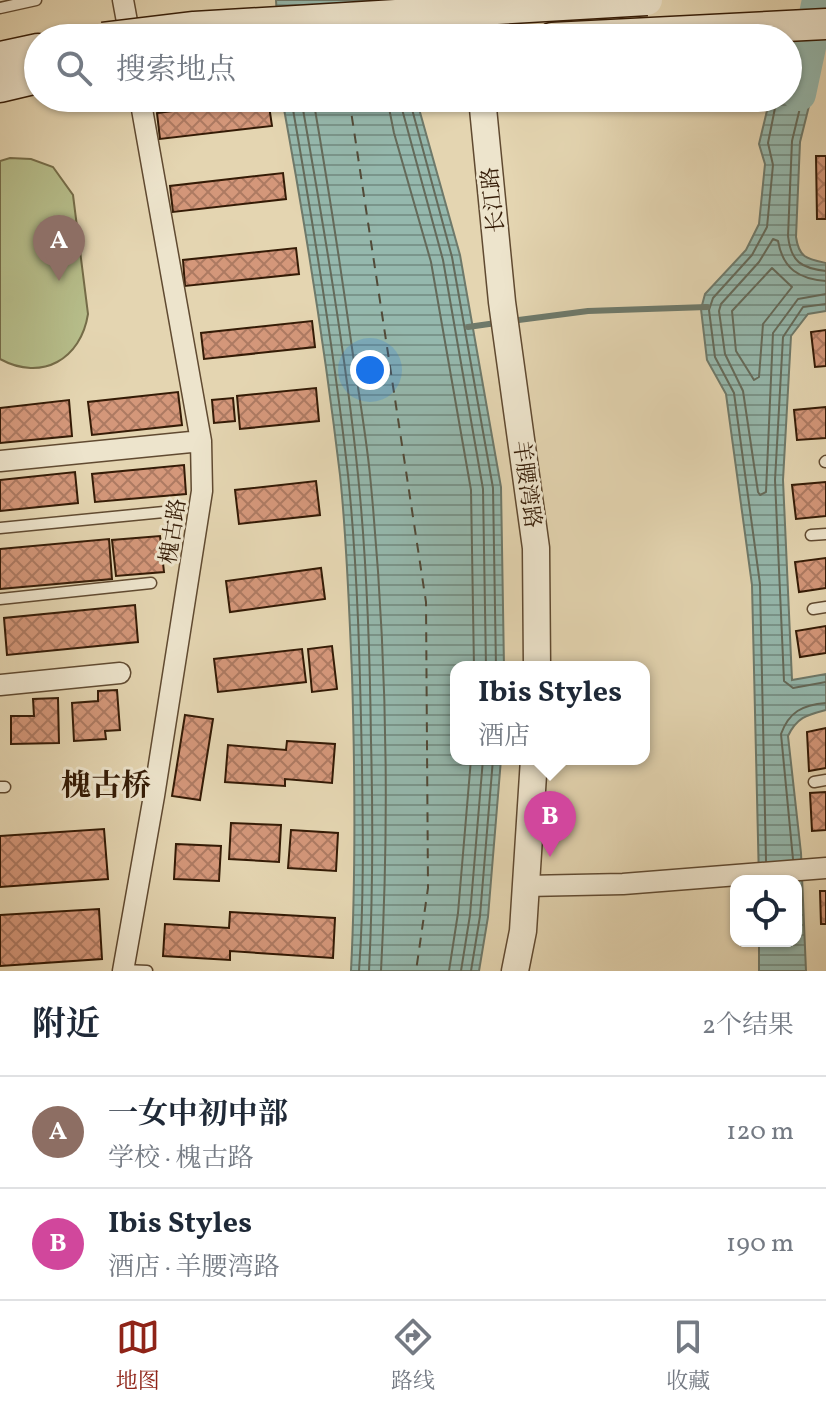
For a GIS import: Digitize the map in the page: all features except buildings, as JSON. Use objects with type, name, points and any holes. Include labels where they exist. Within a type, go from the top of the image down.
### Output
[{"type":"main road","points":[[244,24],[647,0]]},
{"type":"main road","points":[[802,25],[826,24]]},
{"type":"main road","points":[[0,57],[24,52]]},
{"type":"main road","points":[[0,87],[24,81]]},
{"type":"street","points":[[123,0],[127,24]]},
{"type":"street","points":[[472,0],[475,24]]},
{"type":"street","name":"槐古路","points":[[124,970],[202,491],[201,441],[142,112]]},
{"type":"street","name":"长江路","points":[[483,112],[502,302]]},
{"type":"street","name":"羊腰湾路","points":[[502,302],[536,548],[537,661]]},
{"type":"street","points":[[0,461],[201,441]]},
{"type":"street","points":[[0,685],[120,673]]},
{"type":"street","points":[[515,971],[523,931],[534,765]]},
{"type":"street","points":[[526,886],[623,884],[818,869]]},
{"type":"lane","points":[[0,8],[36,0]]},
{"type":"lane","points":[[0,528],[174,511]]},
{"type":"lane","points":[[811,535],[826,534]]},
{"type":"lane","points":[[0,599],[151,583]]},
{"type":"lane","points":[[813,609],[826,607]]},
{"type":"lane","points":[[814,782],[826,780]]},
{"type":"lane","points":[[124,970],[147,971]]},
{"type":"green space","points":[[31,159],[53,167],[73,195],[88,314],[84,330],[68,354],[44,367],[16,366],[0,359],[0,161]]},
{"type":"water","points":[[276,0],[401,0],[404,24],[277,24]]},
{"type":"water","points":[[823,50],[800,142],[796,237],[799,249],[805,256],[826,263],[826,311],[808,314],[791,336],[783,480],[792,680],[826,674],[826,710],[803,718],[788,736],[802,875],[759,875],[752,585],[726,394],[707,360],[701,309],[705,294],[746,250],[759,224],[765,164],[759,144],[767,112],[802,112],[802,51]]},
{"type":"water","points":[[284,112],[420,112],[460,255],[501,487],[504,661],[450,661],[450,765],[501,765],[488,917],[479,971],[351,971],[354,748],[344,525],[340,475],[307,239]]},
{"type":"water","points":[[802,877],[806,971],[759,971],[759,947],[802,947]]},
{"type":"waterway","points":[[802,80],[819,0]]},
{"type":"waterway","points":[[511,321],[588,311],[707,307]]},
{"type":"waterway","points":[[468,327],[496,323]]},
{"type":"ferry route","points":[[351,112],[426,602],[428,888],[416,971]]},
{"type":"place","name":"一女中初中部","points":[[59,281]]},
{"type":"place","name":"Ibis Styles","points":[[550,857]]},
{"type":"district","name":"槐古桥","points":[[106,785]]}]
